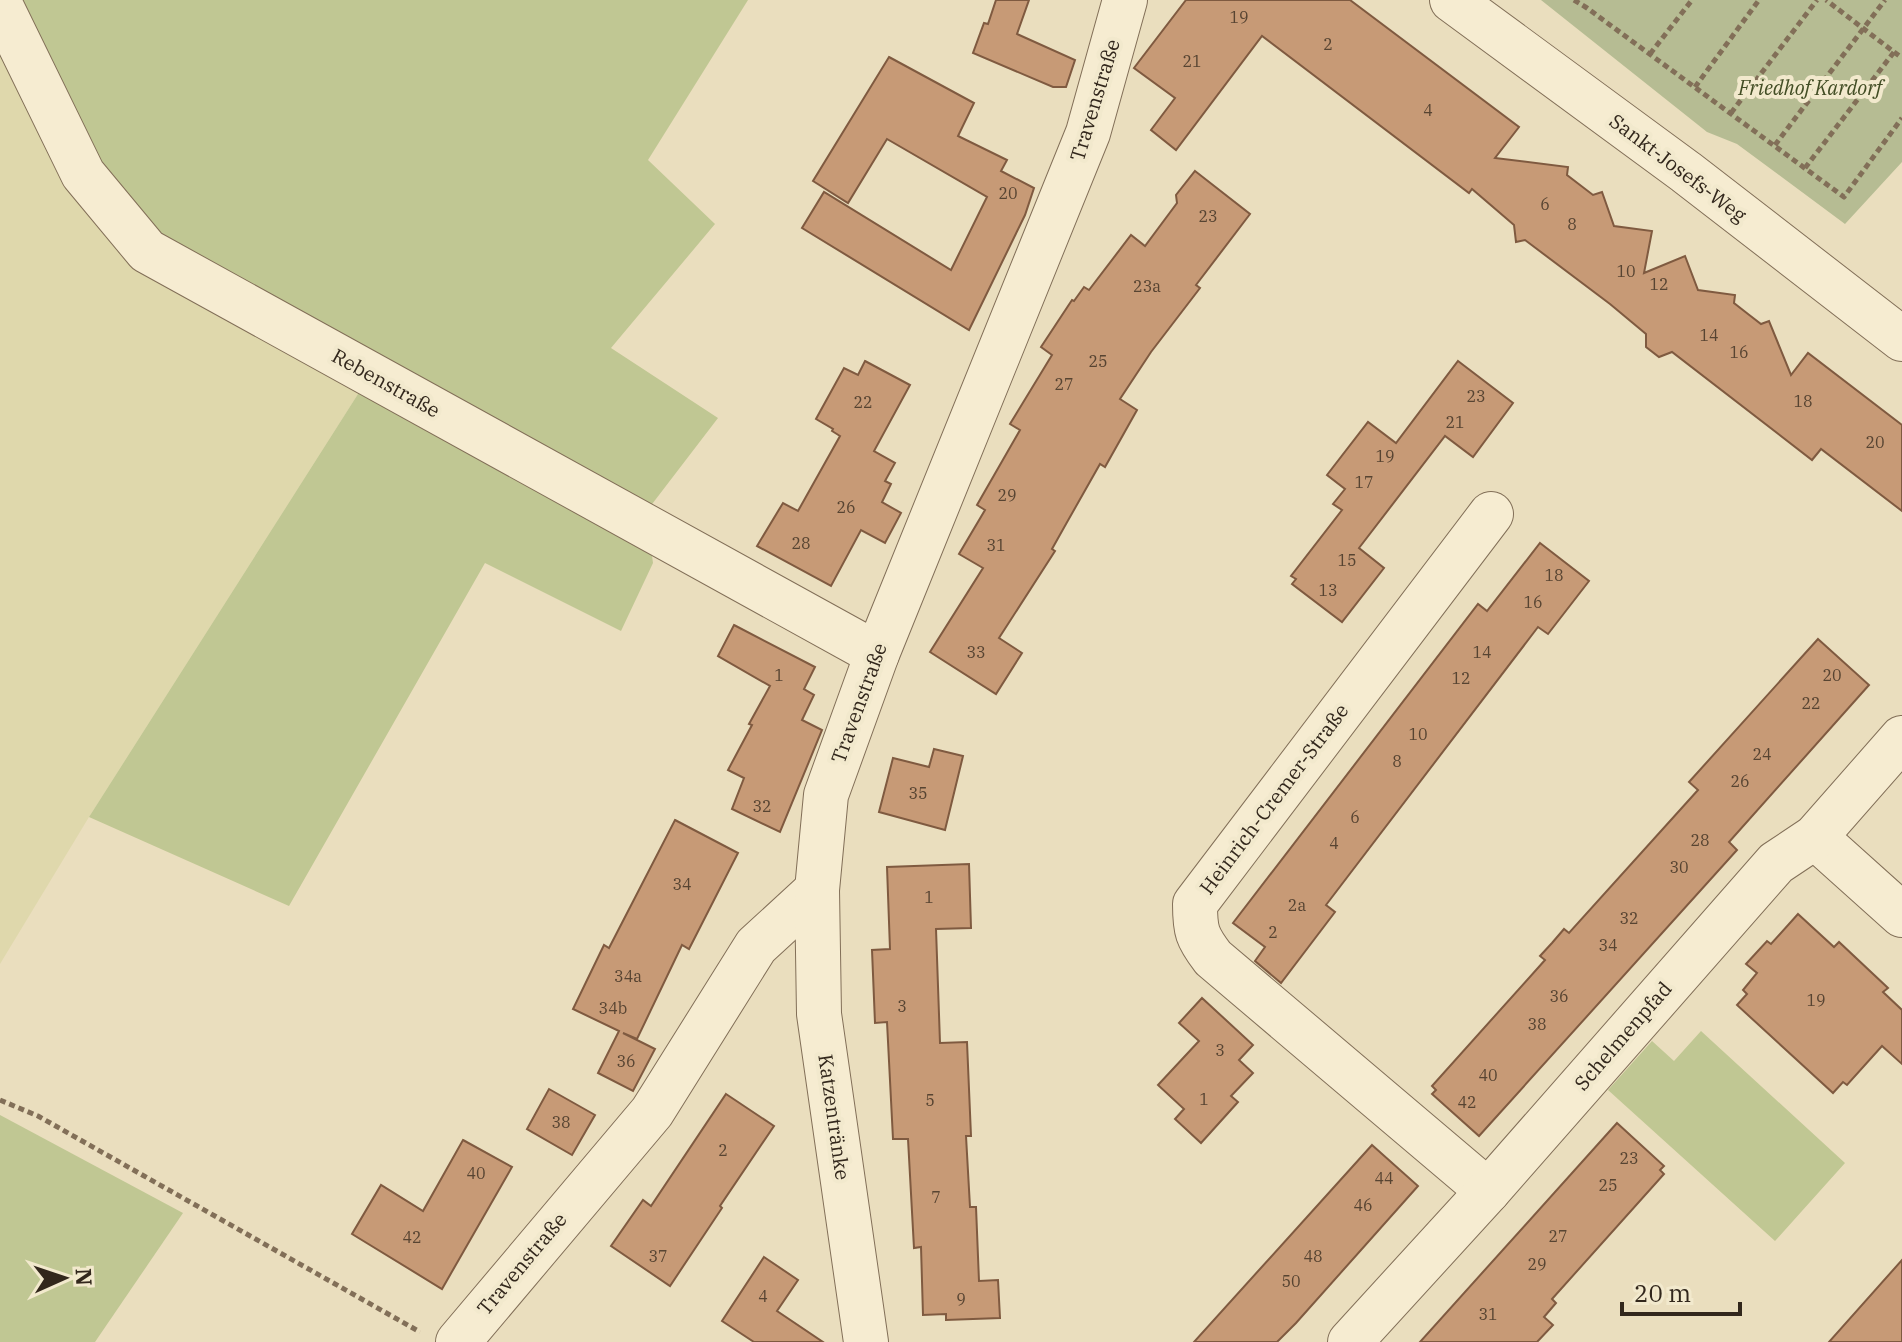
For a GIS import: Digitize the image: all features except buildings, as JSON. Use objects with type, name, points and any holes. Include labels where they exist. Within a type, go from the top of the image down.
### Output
[{"type":"street","name":"Travenstraße","points":[[451,1334],[652,1112],[756,946],[817,890],[826,795],[877,654],[1088,133],[1125,0]]},
{"type":"street","name":"Sankt-Josefs-Weg","points":[[1452,0],[1686,172],[1902,339]]},
{"type":"street","name":"Rebenstraße","points":[[0,4],[83,174],[147,251],[877,654]]},
{"type":"street","name":"Heinrich-Cremer-Straße","points":[[1488,1191],[1213,958],[1198,939],[1195,904],[1491,514]]},
{"type":"street","name":"Schelmenpfad","points":[[1350,1342],[1488,1191],[1776,863],[1815,837],[1902,738]]},
{"type":"street","points":[[1815,837],[1902,915]]},
{"type":"street","name":"Katzentränke","points":[[817,890],[819,1014],[866,1342]]},
{"type":"path","points":[[1574,0],[1844,197],[1902,118]]},
{"type":"path","points":[[1587,8],[1593,0]]},
{"type":"path","points":[[1650,54],[1692,0]]},
{"type":"path","points":[[1695,87],[1759,0]]},
{"type":"path","points":[[1731,113],[1817,0]]},
{"type":"path","points":[[1826,0],[1902,58]]},
{"type":"path","points":[[1775,145],[1885,0]]},
{"type":"path","points":[[1805,168],[1894,52]]},
{"type":"path","points":[[0,1100],[38,1116],[451,1334]]},
{"type":"shaded area","points":[[0,38],[365,383],[89,817],[0,964]]},
{"type":"green space","points":[[18,0],[748,0],[648,160],[715,224],[611,348],[718,418],[646,512],[653,563],[621,631],[485,563],[289,906],[89,817],[365,383],[156,236],[100,172]]},
{"type":"green space","name":"Friedhof Kardorf","points":[[1541,0],[1902,0],[1902,162],[1845,224],[1737,144],[1707,132]]},
{"type":"green space","points":[[1701,1031],[1845,1163],[1775,1241],[1608,1090],[1652,1041],[1674,1061]]},
{"type":"green space","points":[[0,1115],[183,1213],[95,1342],[0,1342]]}]
